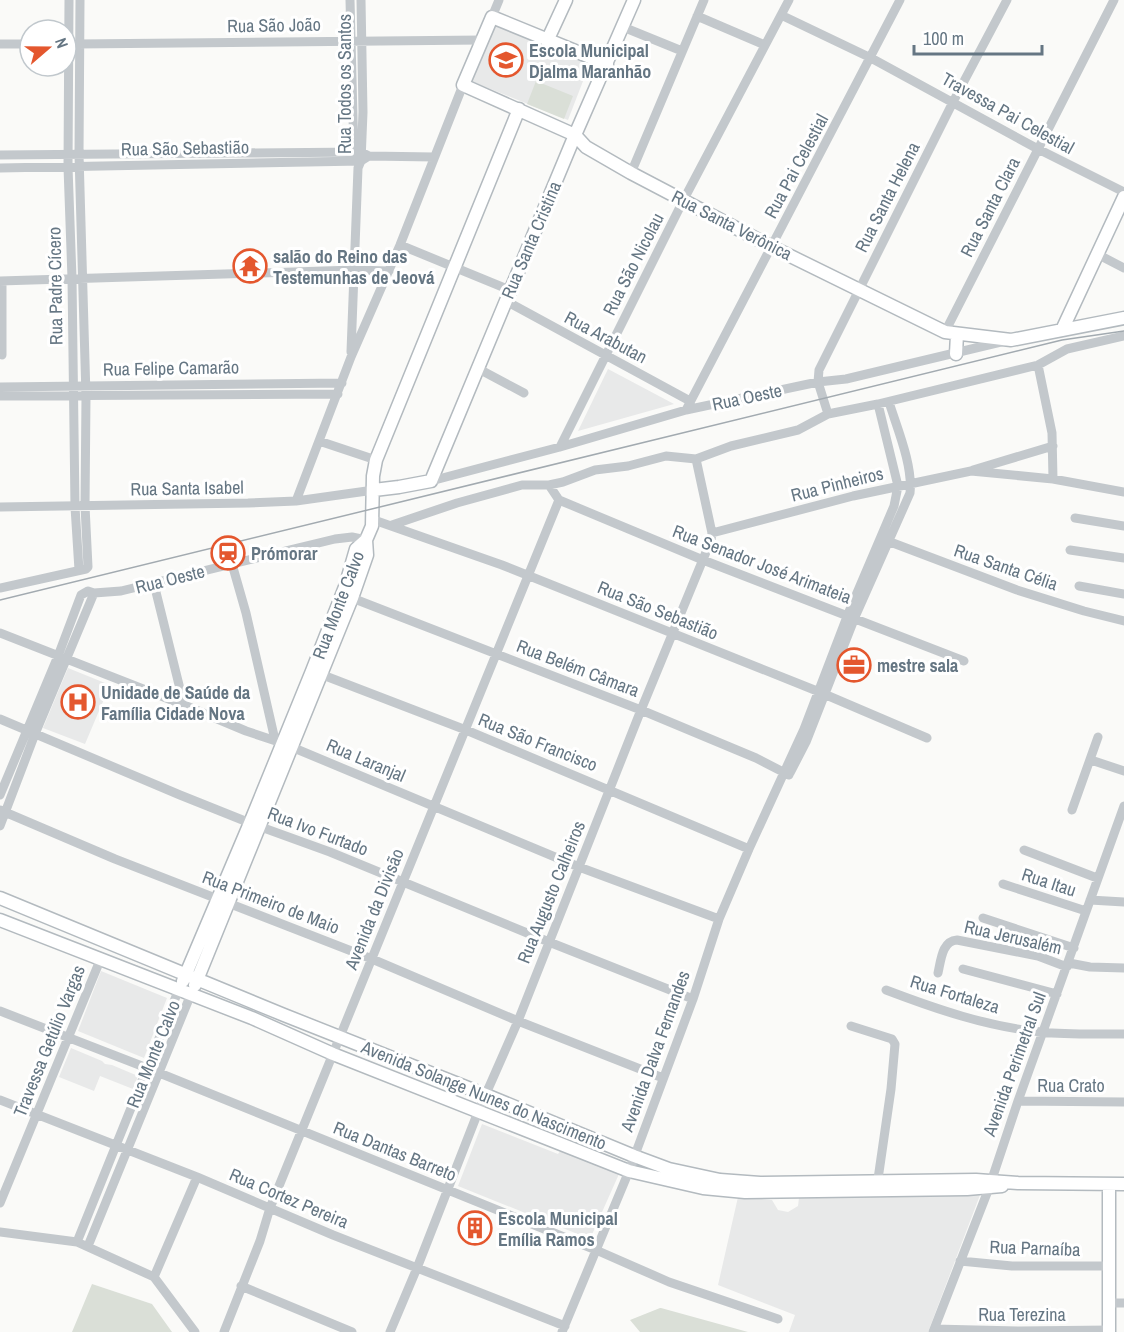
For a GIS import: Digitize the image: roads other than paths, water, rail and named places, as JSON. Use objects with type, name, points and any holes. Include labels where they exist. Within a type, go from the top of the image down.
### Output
[{"type":"main road","points":[[548,39],[566,0]]},
{"type":"main road","name":"Rua Santa Cristina","points":[[431,481],[574,135],[634,0]]},
{"type":"main road","points":[[463,84],[492,17],[607,64]]},
{"type":"main road","name":"Rua Santa Verônica","points":[[463,84],[574,135],[586,147],[683,201],[772,247],[951,333],[1011,340]]},
{"type":"main road","points":[[366,540],[374,520],[376,460],[519,109]]},
{"type":"main road","points":[[1062,330],[1124,197]]},
{"type":"main road","name":"Rua Oeste","points":[[1011,340],[1124,318]]},
{"type":"main road","points":[[951,333],[956,354]]},
{"type":"main road","name":"Rua Oeste","points":[[374,490],[431,481]]},
{"type":"main road","name":"Rua Monte Calvo","points":[[185,992],[254,825],[283,743],[352,598],[367,555],[366,540]]},
{"type":"main road","name":"Rua Monte Calvo","points":[[317,673],[356,549],[366,540]]},
{"type":"main road","name":"Avenida Solange Nunes do Nascimento","points":[[0,898],[669,1169],[720,1180],[877,1186]]},
{"type":"main road","name":"Avenida Solange Nunes do Nascimento","points":[[0,920],[252,1018],[333,1054],[629,1171],[703,1188],[759,1192],[877,1186],[1018,1183],[1124,1184]]},
{"type":"main road","points":[[1109,1184],[1109,1331]]},
{"type":"street","name":"Rua Padre Cícero","points":[[69,0],[69,18]]},
{"type":"street","name":"Rua Padre Cícero","points":[[68,78],[68,167],[77,278],[86,391],[80,506],[79,570],[87,569],[88,565],[80,506],[74,391],[77,278],[81,44],[80,0]]},
{"type":"street","name":"Rua Todos os Santos","points":[[350,0],[356,40],[359,159],[351,357]]},
{"type":"street","name":"Rua Todos os Santos","points":[[356,40],[361,0]]},
{"type":"street","points":[[492,17],[499,0]]},
{"type":"street","points":[[631,173],[704,0]]},
{"type":"street","name":"Rua São Nicolau","points":[[560,447],[683,201],[789,0]]},
{"type":"street","name":"Rua Pai Celestial","points":[[688,405],[900,0]]},
{"type":"street","name":"Rua Santa Helena","points":[[818,382],[819,370],[953,102],[1007,0]]},
{"type":"street","name":"Rua Santa Clara","points":[[951,333],[1038,149],[1114,0]]},
{"type":"street","name":"Travessa Pai Celestial","points":[[780,15],[871,58],[1038,149],[1124,192]]},
{"type":"street","points":[[697,16],[765,45]]},
{"type":"street","points":[[623,27],[682,51]]},
{"type":"street","name":"Rua São João","points":[[81,44],[482,40]]},
{"type":"street","points":[[0,44],[18,44]]},
{"type":"street","points":[[296,501],[351,357],[400,245],[463,84]]},
{"type":"street","points":[[206,154],[207,164]]},
{"type":"street","name":"Rua São Sebastião","points":[[0,155],[206,154],[359,159]]},
{"type":"street","name":"Rua São Sebastião","points":[[0,168],[434,157]]},
{"type":"street","name":"Rua Arabutan","points":[[400,245],[454,267],[508,296],[688,405]]},
{"type":"street","points":[[1097,255],[1124,268]]},
{"type":"street","points":[[2,355],[1,281],[355,270],[389,271]]},
{"type":"street","points":[[392,525],[516,487],[535,484],[554,492],[563,482],[595,470],[628,466],[671,455],[696,459],[731,446],[798,430],[828,414],[889,402],[1038,364],[1067,349],[1124,336]]},
{"type":"street","name":"Rua Oeste","points":[[431,481],[560,447],[688,405],[846,379],[1011,340]]},
{"type":"street","points":[[1038,364],[1053,446],[1053,479]]},
{"type":"street","points":[[477,369],[524,393]]},
{"type":"street","points":[[818,382],[828,414]]},
{"type":"street","name":"Rua Felipe Camarão","points":[[86,391],[342,383]]},
{"type":"street","name":"Rua Felipe Camarão","points":[[0,387],[74,391],[338,394]]},
{"type":"street","name":"Rua Felipe Camarão","points":[[0,396],[74,391]]},
{"type":"street","points":[[889,402],[911,483]]},
{"type":"street","name":"Avenida Dalva Fernandes","points":[[563,1329],[629,1171],[693,999],[719,919],[749,849],[780,783],[787,774],[884,540],[898,486],[878,404]]},
{"type":"street","points":[[319,441],[376,460]]},
{"type":"street","name":"Rua Pinheiros","points":[[712,533],[898,486],[971,471],[1053,446]]},
{"type":"street","points":[[696,459],[712,533]]},
{"type":"street","name":"Rua Pinheiros","points":[[971,471],[1053,479],[1124,492]]},
{"type":"street","name":"Avenida Dalva Fernandes","points":[[884,540],[907,503],[911,483]]},
{"type":"street","name":"Rua Santa Isabel","points":[[0,507],[296,501],[374,490]]},
{"type":"street","name":"Rua Senador José Arimateia","points":[[554,492],[703,560],[964,661]]},
{"type":"street","name":"Avenida da Divisão","points":[[224,1332],[270,1208],[303,1132],[527,575],[554,492]]},
{"type":"street","points":[[1075,518],[1124,526]]},
{"type":"street","name":"Rua São Sebastião","points":[[374,520],[527,575],[927,738]]},
{"type":"street","name":"Rua Augusto Calheiros","points":[[390,1332],[478,1112],[518,1021],[712,533]]},
{"type":"street","name":"Rua Oeste","points":[[62,658],[81,594],[88,591],[94,593],[121,591],[335,539],[352,537],[366,540]]},
{"type":"street","name":"Rua Santa Célia","points":[[884,540],[1017,590],[1124,621]]},
{"type":"street","points":[[1070,550],[1124,558]]},
{"type":"street","points":[[232,564],[283,743]]},
{"type":"street","points":[[0,588],[79,570]]},
{"type":"street","points":[[154,584],[184,705]]},
{"type":"street","points":[[1079,586],[1124,594]]},
{"type":"street","points":[[0,826],[3,811],[31,732],[62,658],[94,593]]},
{"type":"street","name":"Rua Belém Câmara","points":[[352,598],[641,710],[787,774]]},
{"type":"street","name":"Rua Laranjal","points":[[0,633],[246,731],[283,743],[579,867],[719,919]]},
{"type":"street","name":"Rua São Francisco","points":[[317,673],[466,730],[749,849]]},
{"type":"street","name":"Rua Ivo Furtado","points":[[0,719],[254,825],[330,852],[693,999]]},
{"type":"street","points":[[0,795],[31,732]]},
{"type":"street","points":[[1072,810],[1098,737]]},
{"type":"street","points":[[1091,760],[1124,771]]},
{"type":"street","name":"Avenida Perimetral Sul","points":[[934,1330],[990,1184],[1097,878],[1119,835],[1124,806]]},
{"type":"street","name":"Rua Primeiro de Maio","points":[[3,811],[115,859],[372,958],[518,1021],[663,1078]]},
{"type":"street","points":[[1024,850],[1097,878]]},
{"type":"street","name":"Rua Itau","points":[[1003,884],[1086,911]]},
{"type":"street","points":[[1090,900],[1124,902]]},
{"type":"street","points":[[983,918],[1074,948]]},
{"type":"street","name":"Rua Jerusalém","points":[[938,973],[946,945],[952,940],[1025,953],[1068,965]]},
{"type":"street","name":"Travessa Getúlio Vargas","points":[[0,1203],[2,1190],[37,1115],[101,958]]},
{"type":"street","points":[[1068,965],[1124,969]]},
{"type":"street","points":[[963,969],[1057,994]]},
{"type":"street","name":"Rua Fortaleza","points":[[886,990],[990,1024],[1043,1032],[1124,1034]]},
{"type":"street","name":"Rua Monte Calvo","points":[[77,1242],[147,1068],[185,992]]},
{"type":"street","name":"Rua Monte Calvo","points":[[88,1246],[158,1073],[185,992]]},
{"type":"street","name":"Rua Dantas Barreto","points":[[0,1011],[147,1068],[669,1281],[778,1319]]},
{"type":"street","points":[[851,1026],[892,1039],[895,1044],[877,1186]]},
{"type":"street","name":"Rua Cortez Pereira","points":[[0,1100],[197,1177],[563,1329]]},
{"type":"street","name":"Rua Crato","points":[[1018,1101],[1124,1102]]},
{"type":"street","points":[[154,1277],[197,1177]]},
{"type":"street","points":[[0,1232],[77,1242],[154,1277],[195,1332]]},
{"type":"street","name":"Rua Parnaíba","points":[[960,1261],[1021,1266],[1109,1266]]},
{"type":"street","points":[[241,1286],[352,1332]]},
{"type":"street","points":[[1109,1303],[1124,1303]]},
{"type":"street","name":"Rua Terezina","points":[[934,1330],[1109,1331]]},
{"type":"tram line","points":[[0,600],[1062,340],[1124,331]]},
{"type":"place","name":"Escola Municipal Djalma Maranhão","points":[[506,60]]},
{"type":"place","name":"salão do Reino das Testemunhas de Jeová","points":[[250,266]]},
{"type":"place","name":"Prómorar","points":[[228,553]]},
{"type":"place","name":"mestre sala","points":[[854,665]]},
{"type":"place","name":"Unidade de Saúde da Família Cidade Nova","points":[[78,702]]},
{"type":"place","name":"Escola Municipal Emília Ramos","points":[[475,1228]]}]
